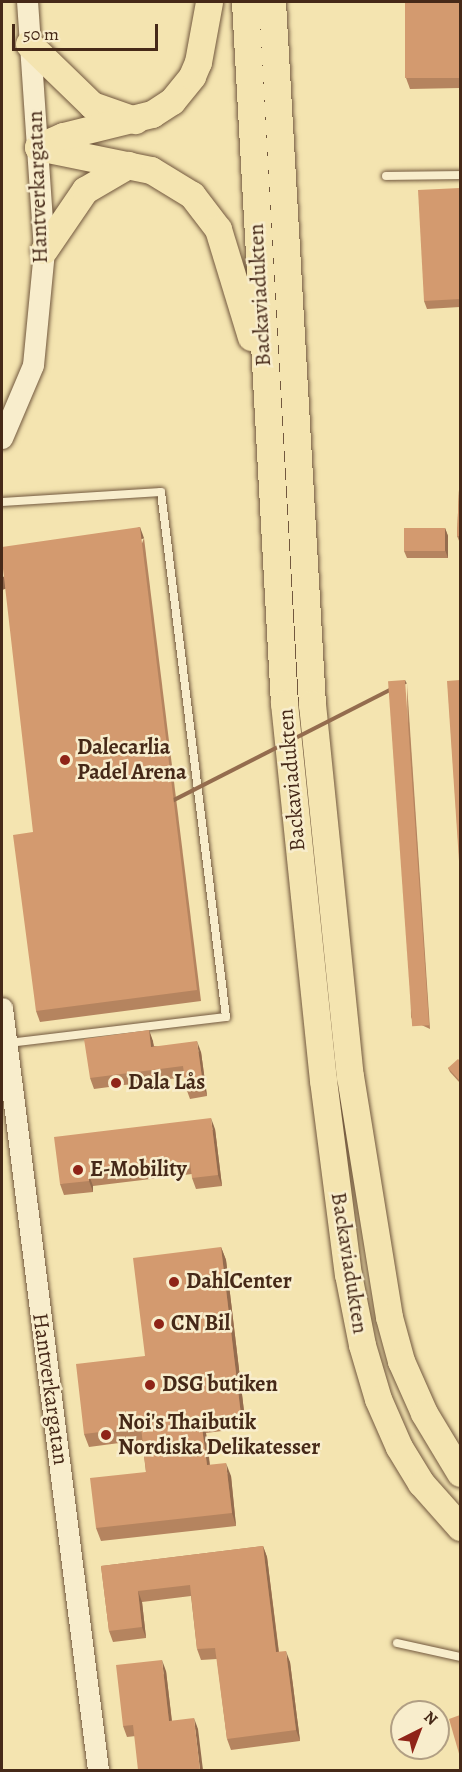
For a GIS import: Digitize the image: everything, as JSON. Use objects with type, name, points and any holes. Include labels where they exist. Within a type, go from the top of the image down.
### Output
[{"type":"highway","points":[[38,147],[63,136],[135,120],[163,108],[192,76],[209,2]]},
{"type":"highway","name":"Backaviadukten","points":[[246,2],[265,391],[286,726],[322,1068],[348,1274],[365,1356],[399,1447],[422,1483],[460,1527]]},
{"type":"highway","name":"Backaviadukten","points":[[274,4],[312,704],[351,1076],[389,1317],[401,1361],[424,1413],[460,1473]]},
{"type":"highway","points":[[29,44],[92,105],[135,120]]},
{"type":"highway","points":[[38,147],[128,165],[173,181],[192,195],[218,229],[265,391]]},
{"type":"highway","points":[[44,250],[85,190],[128,165]]},
{"type":"street","name":"Hantverkargatan","points":[[2,438],[33,365],[44,250],[27,2]]},
{"type":"street","name":"Hantverkargatan","points":[[2,1008],[98,1770]]},
{"type":"lane","points":[[386,177],[460,175]]},
{"type":"lane","points":[[2,502],[161,492],[226,1017],[5,1043]]},
{"type":"lane","points":[[397,1643],[460,1657]]},
{"type":"building","points":[[405,2],[460,2],[460,78],[405,78]]},
{"type":"building","points":[[460,188],[460,299],[424,301],[418,190]]},
{"type":"building","points":[[460,466],[460,536],[457,536]]},
{"type":"building","points":[[140,527],[197,990],[36,1011],[13,835],[33,832],[2,547]]},
{"type":"building","points":[[404,528],[445,528],[445,551],[404,551]]},
{"type":"building","points":[[405,680],[429,1025],[412,1026],[388,681]]},
{"type":"building","points":[[460,680],[460,876],[447,681]]},
{"type":"building","points":[[149,1030],[151,1047],[197,1041],[203,1085],[186,1088],[183,1066],[90,1078],[84,1039]]},
{"type":"building","points":[[458,1059],[460,1061],[460,1081],[448,1068]]},
{"type":"building","points":[[211,1118],[218,1175],[192,1178],[190,1162],[89,1175],[89,1181],[60,1184],[54,1137]]},
{"type":"building","points":[[221,1247],[241,1415],[201,1420],[207,1465],[226,1463],[232,1513],[96,1528],[90,1478],[146,1472],[141,1427],[84,1434],[76,1364],[145,1356],[133,1258]]},
{"type":"building","points":[[263,1546],[276,1652],[286,1651],[296,1730],[227,1739],[215,1648],[197,1649],[190,1585],[138,1591],[142,1627],[109,1631],[101,1566]]},
{"type":"building","points":[[162,1660],[169,1721],[194,1718],[200,1770],[138,1770],[133,1725],[123,1726],[116,1665]]},
{"type":"building","points":[[460,1715],[460,1757],[450,1722],[450,1719]]},
{"type":"place","name":"Dalecarlia Padel Arena","points":[[65,760]]},
{"type":"place","name":"Dala Lås","points":[[116,1083]]},
{"type":"place","name":"E-Mobility","points":[[78,1170]]},
{"type":"place","name":"DahlCenter","points":[[174,1282]]},
{"type":"place","name":"CN Bil","points":[[159,1324]]},
{"type":"place","name":"DSG butiken","points":[[150,1385]]},
{"type":"place","name":"Noi's Thaibutik Nordiska Delikatesser","points":[[106,1435]]}]
